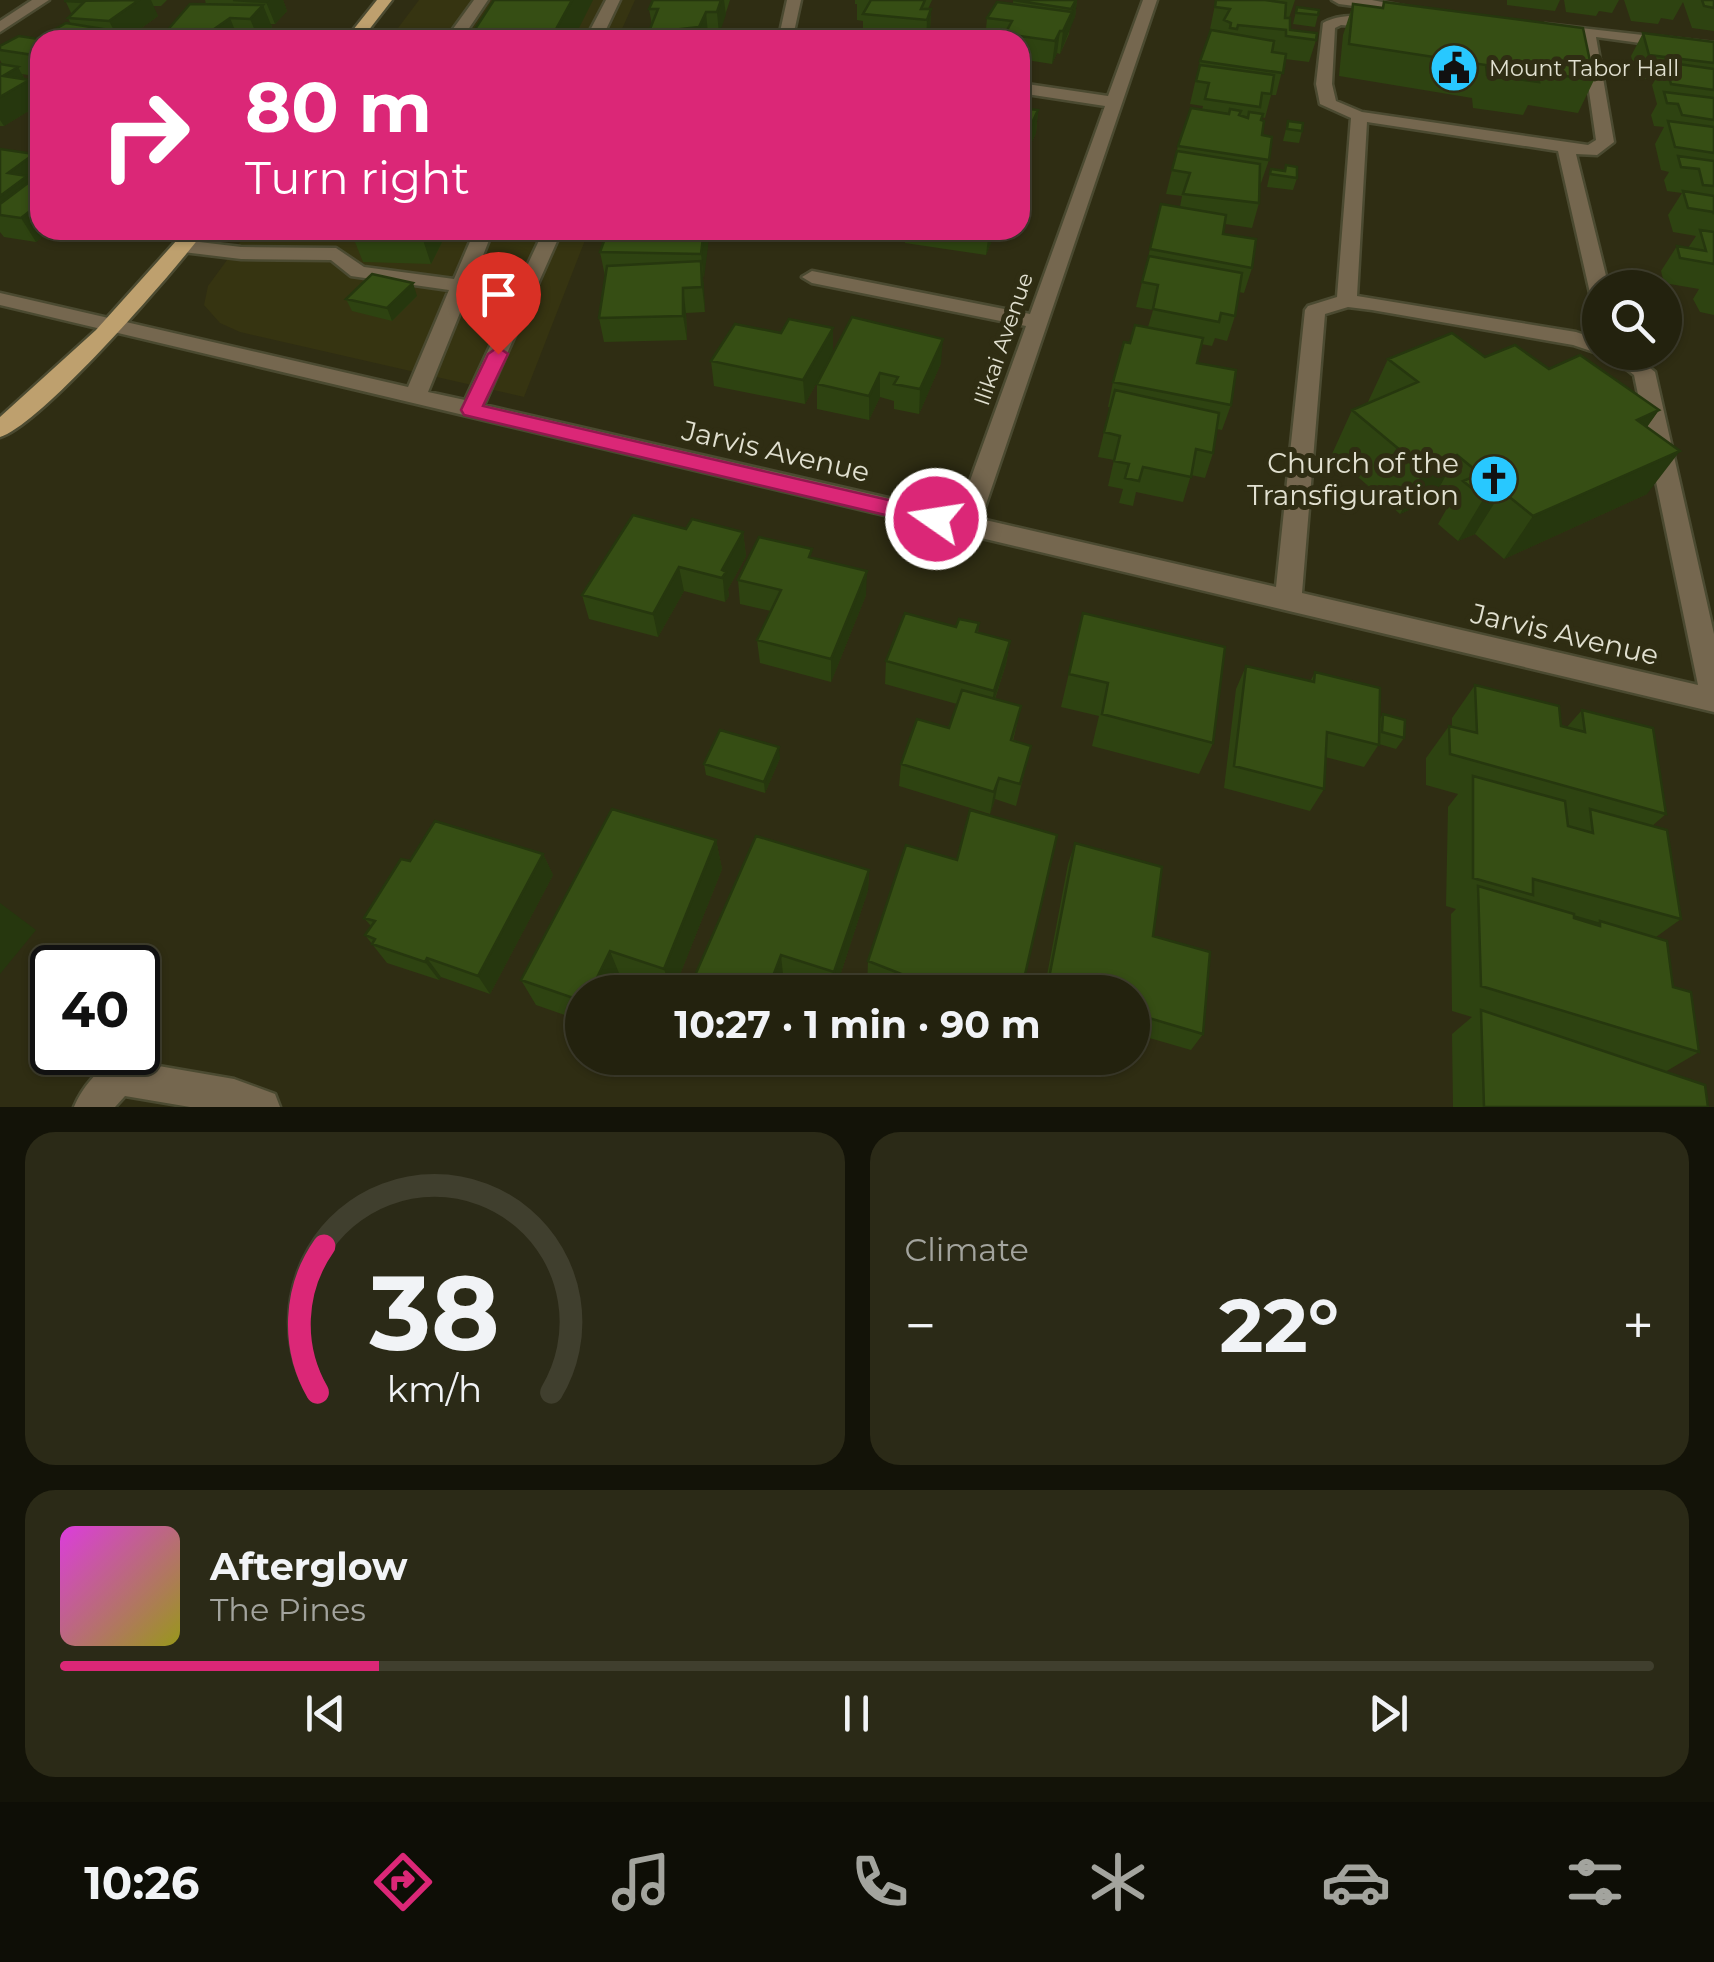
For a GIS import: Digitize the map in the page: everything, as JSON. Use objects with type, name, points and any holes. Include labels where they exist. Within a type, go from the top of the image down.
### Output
[{"type":"main road","points":[[361,30],[385,0]]},
{"type":"main road","points":[[0,429],[75,366],[115,326],[188,240]]},
{"type":"street","points":[[0,28],[42,0]]},
{"type":"street","points":[[461,30],[481,0]]},
{"type":"street","points":[[598,30],[613,0]]},
{"type":"street","points":[[787,30],[794,0]]},
{"type":"street","name":"Ilikai Avenue","points":[[966,526],[1150,0]]},
{"type":"street","points":[[1340,0],[1435,12]]},
{"type":"street","points":[[1390,26],[1338,20],[1328,26],[1324,84],[1328,104],[1359,116],[1591,151],[1605,142],[1582,52],[1588,32]]},
{"type":"street","points":[[1530,25],[1714,48]]},
{"type":"street","points":[[1030,90],[1113,102]]},
{"type":"street","points":[[1347,302],[1359,116]]},
{"type":"street","points":[[1566,147],[1595,270]]},
{"type":"street","points":[[201,240],[270,253],[336,254],[358,272],[524,294]]},
{"type":"street","points":[[414,397],[479,240]]},
{"type":"street","points":[[472,410],[548,240]]},
{"type":"street","points":[[812,277],[1035,321]]},
{"type":"street","name":"Jarvis Avenue","points":[[0,299],[1714,698]]},
{"type":"street","points":[[1288,600],[1315,310],[1347,302],[1582,341]]},
{"type":"street","points":[[1641,370],[1714,698]]},
{"type":"street","points":[[92,1107],[118,1077],[234,1097],[262,1107]]},
{"type":"shaded area","points":[[419,0],[635,0],[622,30],[396,30]]},
{"type":"shaded area","points":[[242,240],[585,240],[524,397],[240,332],[220,323],[204,305],[208,286]]},
{"type":"building","points":[[139,0],[109,21],[68,18],[84,2],[64,1]]},
{"type":"building","points":[[494,0],[572,0],[556,30],[474,30]]},
{"type":"building","points":[[653,0],[721,0],[717,12],[706,12],[699,27],[635,30],[650,29],[658,9],[649,9]]},
{"type":"building","points":[[871,0],[925,0],[921,9],[931,9],[927,20],[863,14]]},
{"type":"building","points":[[1013,0],[1076,0],[1071,9]]},
{"type":"building","points":[[1216,0],[1286,3],[1285,18],[1290,18],[1290,30],[1317,33],[1316,40],[1286,36],[1286,30],[1238,25],[1237,29],[1230,28],[1231,23],[1224,20],[1230,9],[1215,7]]},
{"type":"building","points":[[1702,0],[1714,0],[1714,8],[1704,6]]},
{"type":"building","points":[[997,2],[1072,12],[1055,41],[1030,38],[1030,30],[1007,30],[1012,21],[987,18]]},
{"type":"building","points":[[1384,2],[1583,28],[1594,80],[1537,72],[1539,82],[1487,75],[1486,65],[1349,44],[1353,4],[1383,8]]},
{"type":"building","points":[[190,4],[263,5],[250,19],[230,18],[213,30],[168,30]]},
{"type":"building","points":[[1297,7],[1319,10],[1318,15],[1296,13]]},
{"type":"building","points":[[66,23],[103,29],[101,30],[54,30]]},
{"type":"building","points":[[1211,30],[1274,41],[1272,52],[1286,54],[1283,73],[1200,61]]},
{"type":"building","points":[[1643,33],[1714,42],[1714,63],[1649,55]]},
{"type":"building","points":[[19,36],[30,38],[30,54],[0,50],[0,46]]},
{"type":"building","points":[[1664,62],[1714,69],[1714,90],[1671,84]]},
{"type":"building","points":[[0,64],[18,67],[3,76],[29,80],[0,97]]},
{"type":"building","points":[[1200,65],[1274,75],[1271,94],[1262,93],[1260,107],[1205,99],[1209,83],[1196,81]]},
{"type":"building","points":[[1664,92],[1714,98],[1714,120],[1682,115],[1678,104],[1667,103]]},
{"type":"building","points":[[1191,108],[1229,114],[1230,109],[1241,111],[1239,115],[1248,118],[1249,112],[1263,114],[1262,135],[1272,137],[1269,160],[1178,146]]},
{"type":"building","points":[[1030,109],[1038,110],[1030,127]]},
{"type":"building","points":[[1288,121],[1303,123],[1302,131],[1287,129]]},
{"type":"building","points":[[1668,121],[1714,127],[1714,153],[1675,147]]},
{"type":"building","points":[[0,149],[30,153],[8,173],[27,176],[0,196]]},
{"type":"building","points":[[1177,151],[1260,164],[1259,203],[1183,194],[1190,173],[1172,170]]},
{"type":"building","points":[[1678,156],[1714,161],[1714,186],[1703,185],[1699,169],[1681,167]]},
{"type":"building","points":[[1286,165],[1297,167],[1297,178],[1270,174],[1271,169],[1285,171]]},
{"type":"building","points":[[30,182],[30,211],[21,218],[0,215],[0,204]]},
{"type":"building","points":[[1683,191],[1714,196],[1714,214],[1688,208]]},
{"type":"building","points":[[1161,204],[1226,215],[1223,234],[1256,239],[1252,268],[1150,249]]},
{"type":"building","points":[[1700,230],[1714,232],[1714,264],[1680,258],[1677,246],[1706,251]]},
{"type":"building","points":[[604,240],[703,240],[701,254],[600,252]]},
{"type":"building","points":[[1149,256],[1242,273],[1235,316],[1221,313],[1219,322],[1153,309],[1158,285],[1142,282]]},
{"type":"building","points":[[701,261],[702,287],[683,288],[683,316],[599,318],[607,266]]},
{"type":"building","points":[[372,274],[413,283],[387,308],[346,299]]},
{"type":"building","points":[[852,317],[943,339],[920,389],[894,384],[898,377],[880,373],[869,396],[817,384]]},
{"type":"building","points":[[789,319],[833,328],[803,380],[711,361],[735,324],[781,333]]},
{"type":"building","points":[[1135,325],[1203,338],[1197,363],[1236,370],[1231,405],[1113,382],[1124,342],[1130,343]]},
{"type":"building","points":[[1452,333],[1485,357],[1515,345],[1549,369],[1580,355],[1582,370],[1602,370],[1659,410],[1637,420],[1680,451],[1533,516],[1502,491],[1484,498],[1463,481],[1480,474],[1457,455],[1424,470],[1352,410],[1418,382],[1388,359]]},
{"type":"building","points":[[1115,390],[1219,413],[1213,453],[1196,449],[1191,477],[1143,467],[1139,481],[1125,478],[1129,464],[1114,461],[1120,436],[1104,432]]},
{"type":"building","points":[[633,515],[686,529],[692,519],[743,532],[722,570],[726,572],[722,578],[679,567],[653,614],[582,595]]},
{"type":"building","points":[[759,537],[812,549],[809,557],[867,571],[831,659],[757,640],[781,590],[738,580]]},
{"type":"building","points":[[905,613],[956,627],[959,619],[979,623],[976,632],[1010,641],[994,691],[886,661]]},
{"type":"building","points":[[1083,613],[1225,647],[1213,743],[1102,714],[1108,683],[1069,674]]},
{"type":"building","points":[[1246,666],[1314,682],[1315,672],[1380,688],[1379,745],[1327,732],[1324,789],[1234,766]]},
{"type":"building","points":[[1475,685],[1559,706],[1561,726],[1585,732],[1582,710],[1653,728],[1666,814],[1450,754],[1449,726],[1477,733]]},
{"type":"building","points":[[962,690],[1021,706],[1011,740],[1031,746],[1020,784],[999,778],[994,792],[901,764],[917,719],[949,728]]},
{"type":"building","points":[[1383,714],[1405,720],[1404,738],[1382,732]]},
{"type":"building","points":[[720,730],[779,747],[764,782],[704,764]]},
{"type":"building","points":[[1473,776],[1565,801],[1568,826],[1593,833],[1590,809],[1667,830],[1681,919],[1533,879],[1533,895],[1473,878]]},
{"type":"building","points":[[612,809],[716,840],[664,969],[610,951],[598,975],[565,975],[565,995],[521,980]]},
{"type":"building","points":[[970,810],[1057,835],[1025,975],[904,975],[868,961],[906,845],[957,860]]},
{"type":"building","points":[[435,821],[543,854],[478,976],[372,944],[375,939],[365,935],[375,921],[364,918],[401,859],[410,861]]},
{"type":"building","points":[[756,836],[869,870],[834,972],[781,955],[773,975],[695,975]]},
{"type":"building","points":[[1075,843],[1162,867],[1153,936],[1210,952],[1203,1034],[1150,1018],[1150,975],[1050,973]]},
{"type":"building","points":[[1478,886],[1574,914],[1574,918],[1600,926],[1600,921],[1667,941],[1673,987],[1691,992],[1699,1052],[1481,986]]},
{"type":"building","points":[[1481,1010],[1705,1085],[1708,1107],[1484,1107]]},
{"type":"place","name":"Mount Tabor Hall","points":[[1454,68]]},
{"type":"place","name":"Church of the Transfiguration","points":[[1494,479]]},
{"type":"route","points":[[498,354],[472,410],[936,519]]}]
